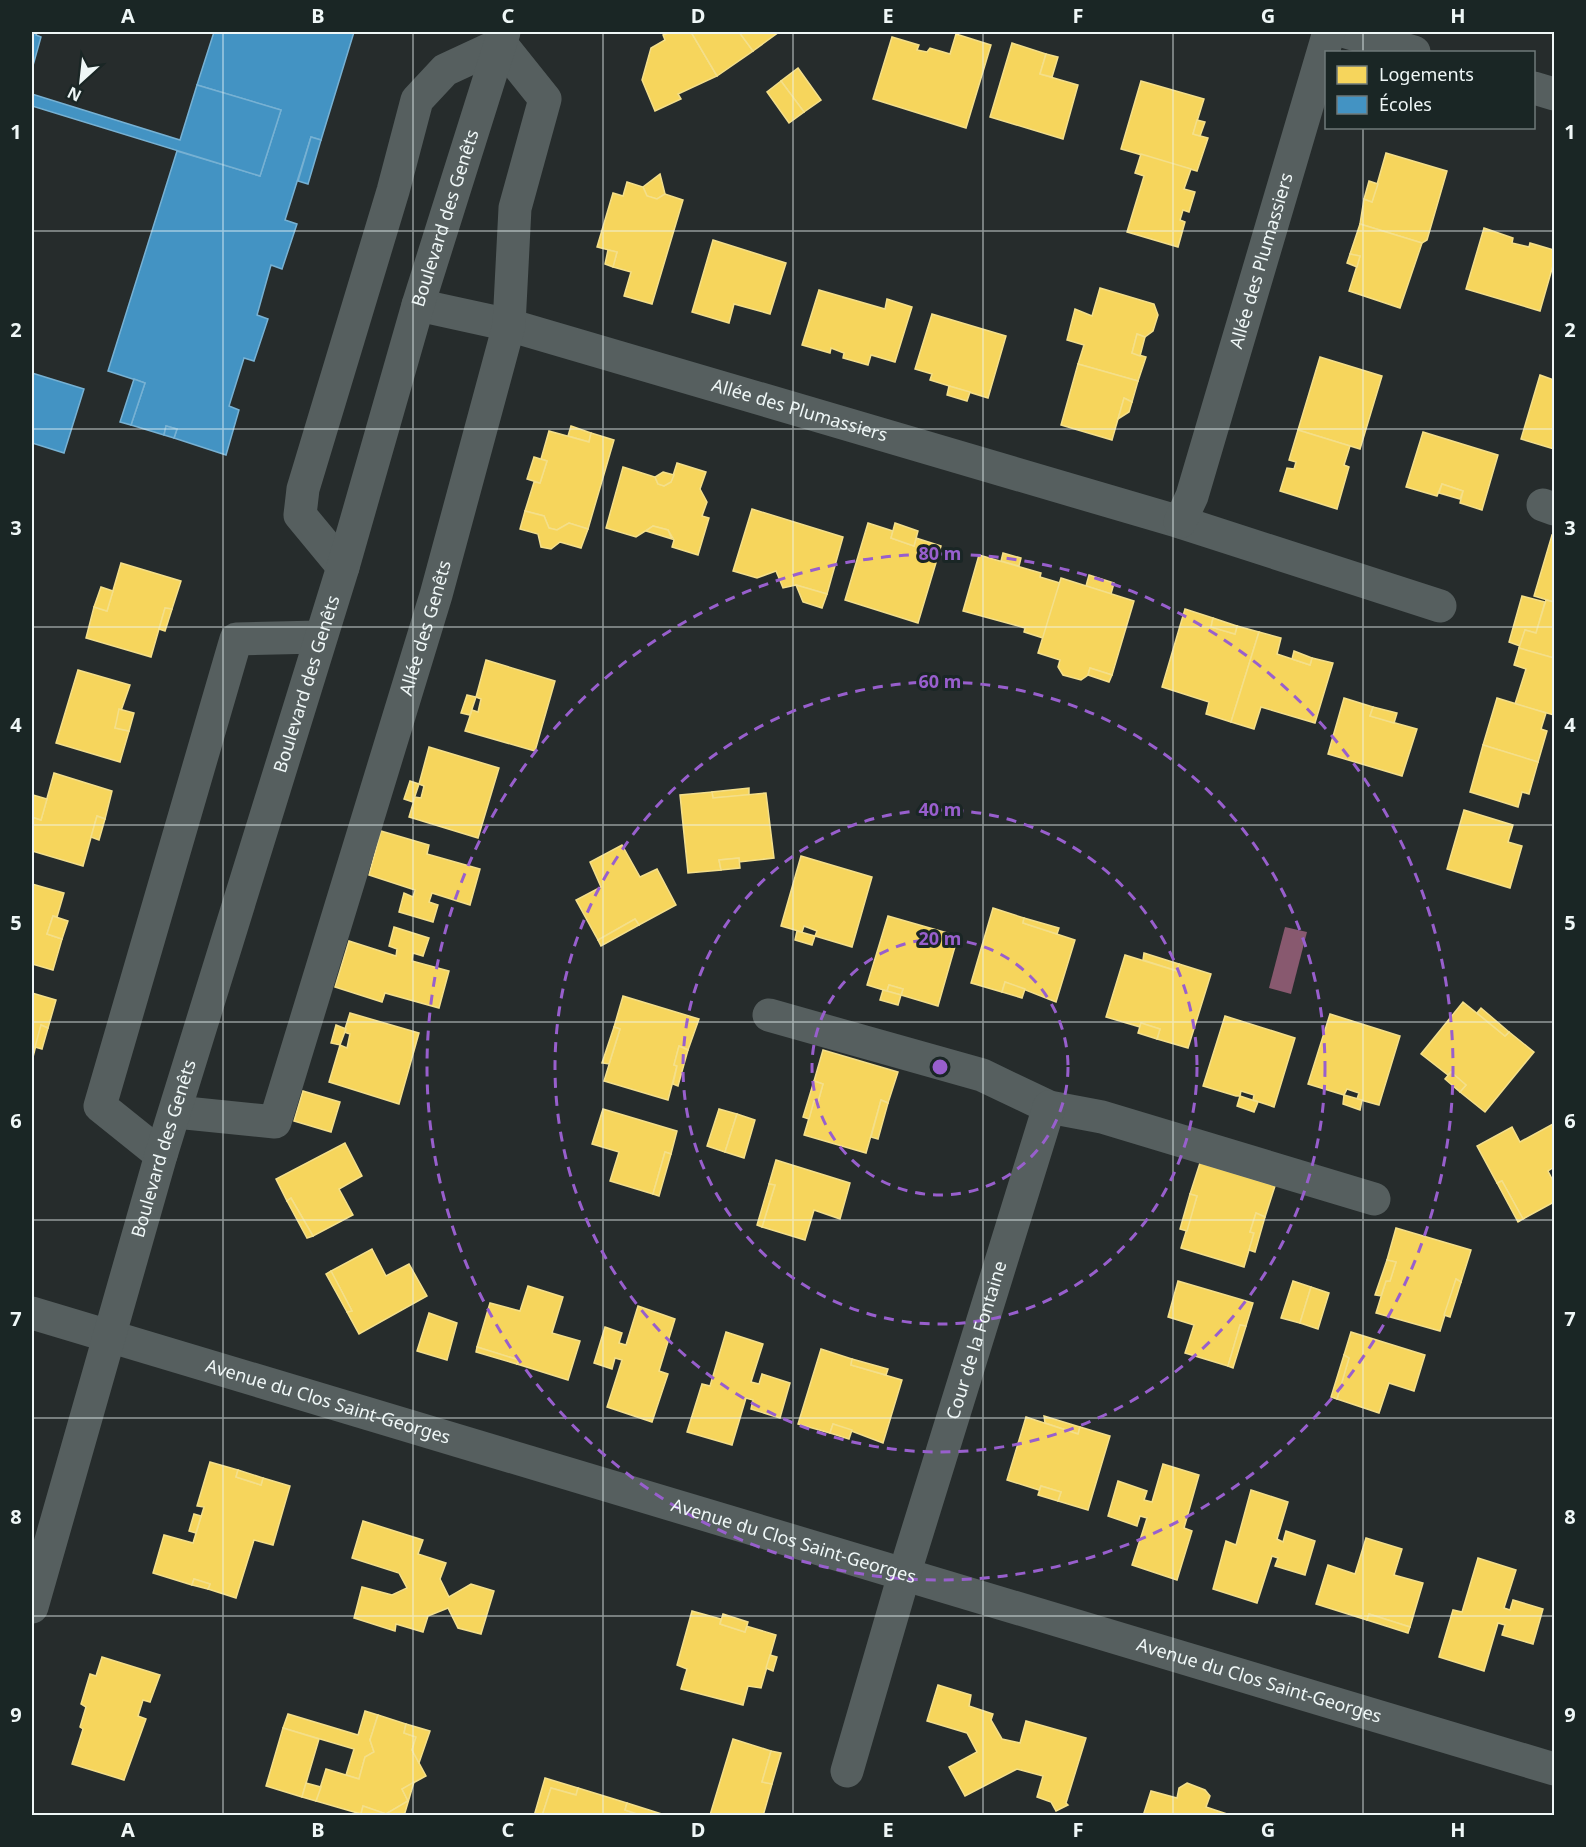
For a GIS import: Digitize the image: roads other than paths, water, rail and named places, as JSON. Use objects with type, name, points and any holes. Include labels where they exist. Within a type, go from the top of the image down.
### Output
[{"type":"street","name":"Allée des Plumassiers","points":[[1180,522],[1192,496],[1329,32]]},
{"type":"street","points":[[1346,32],[1411,51]]},
{"type":"street","points":[[343,567],[300,514],[303,489],[393,191],[417,100],[445,70],[502,38]]},
{"type":"street","name":"Boulevard des Genêts","points":[[32,1607],[161,1155],[176,1112],[319,637],[343,567],[418,305],[502,38]]},
{"type":"street","name":"Allée des Genêts","points":[[176,1112],[275,1122],[436,595],[509,326],[515,208],[545,99],[502,38]]},
{"type":"street","points":[[1535,89],[1554,94]]},
{"type":"street","name":"Allée des Plumassiers","points":[[418,305],[509,326],[1180,522],[1440,606]]},
{"type":"street","points":[[161,1155],[100,1106],[236,639],[319,637]]},
{"type":"street","points":[[769,1015],[982,1075],[1049,1107],[1102,1117],[1374,1199]]},
{"type":"street","name":"Cour de la Fontaine","points":[[847,1771],[904,1575],[1049,1107]]},
{"type":"street","name":"Avenue du Clos Saint-Georges","points":[[32,1313],[1554,1769]]}]
